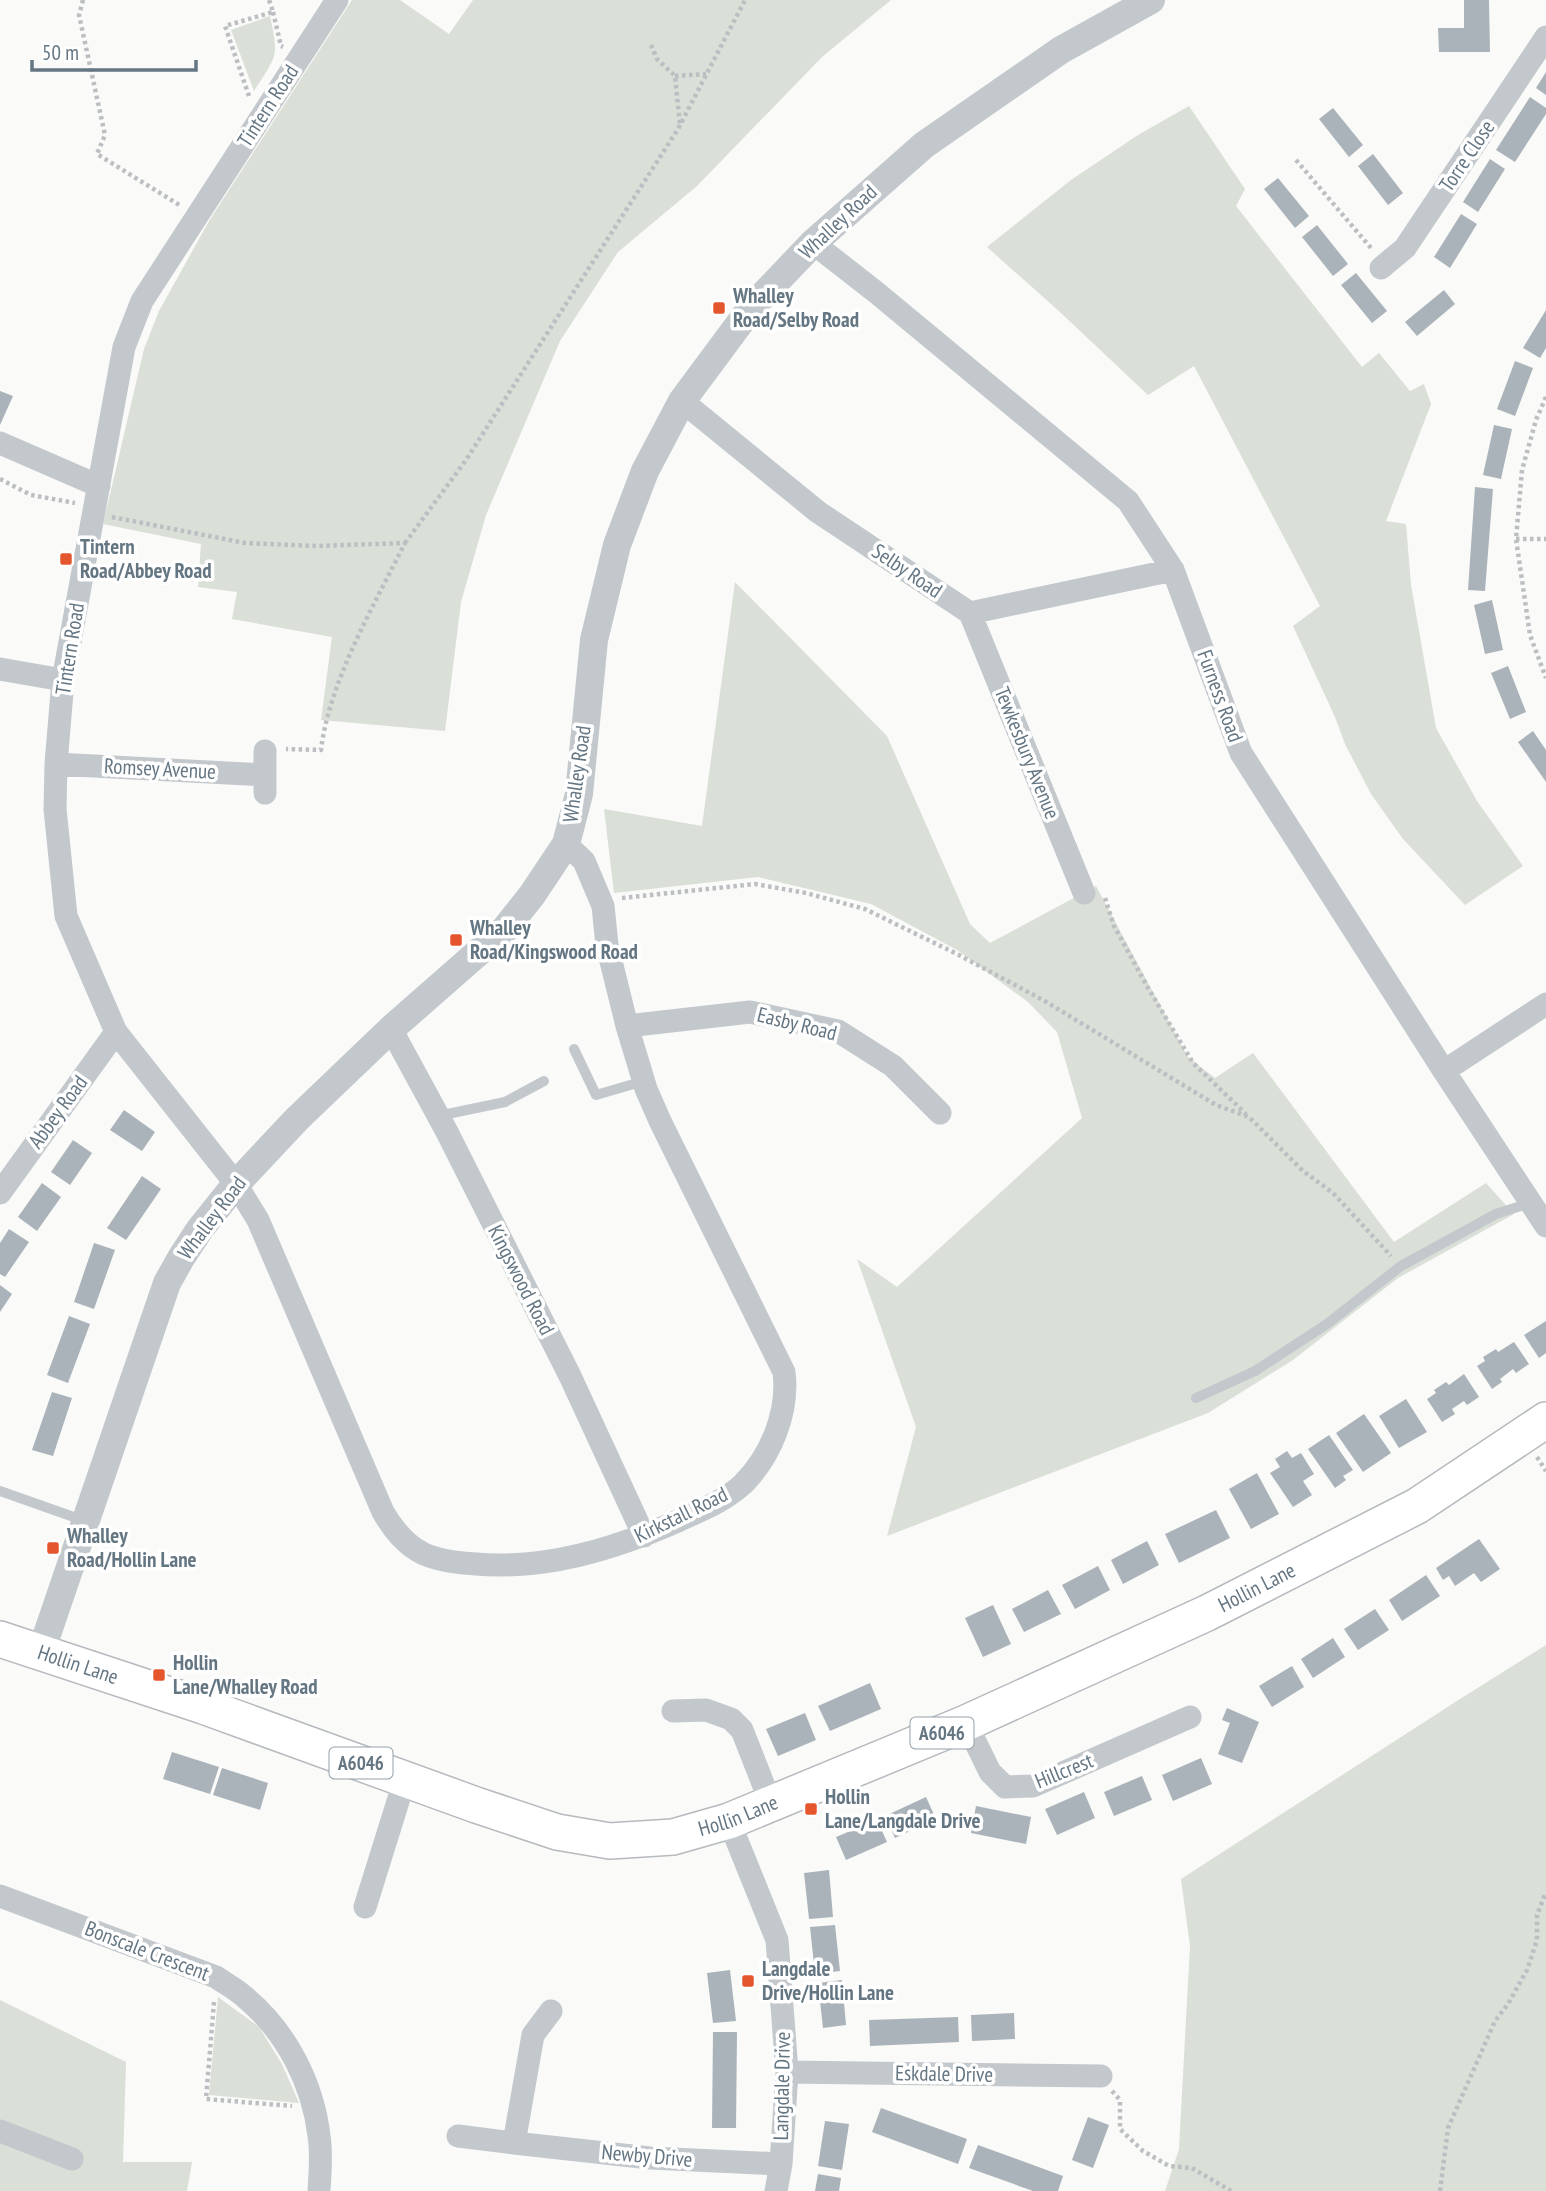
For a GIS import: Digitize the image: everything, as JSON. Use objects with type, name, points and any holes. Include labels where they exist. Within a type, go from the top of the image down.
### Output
[{"type":"main road","name":"Hollin Lane","points":[[0,1639],[203,1706],[557,1832],[610,1841],[673,1837],[729,1821],[966,1723],[1207,1613],[1416,1506],[1546,1420]]},
{"type":"street","name":"Tintern Road","points":[[236,1184],[116,1032],[66,916],[55,809],[63,680],[124,347],[142,301],[337,0]]},
{"type":"street","name":"Whalley Road","points":[[41,1652],[167,1283],[194,1239],[236,1184],[298,1119],[391,1029],[505,929],[532,895],[566,844],[579,794],[594,640],[617,545],[645,471],[682,401],[751,308],[813,243],[924,145],[1061,50],[1151,0]]},
{"type":"street","name":"Torre Close","points":[[1383,267],[1405,248],[1546,37]]},
{"type":"street","name":"Furness Road","points":[[813,243],[1128,501],[1172,570],[1241,753],[1546,1226]]},
{"type":"street","name":"Selby Road","points":[[682,401],[818,512],[970,613]]},
{"type":"street","points":[[0,443],[96,502]]},
{"type":"street","points":[[970,613],[1172,570]]},
{"type":"street","name":"Tewkesbury Avenue","points":[[970,613],[1083,893]]},
{"type":"street","points":[[0,669],[63,680]]},
{"type":"street","name":"Romsey Avenue","points":[[56,764],[265,784],[265,751]]},
{"type":"street","name":"Kirkstall Road","points":[[236,1184],[267,1238],[383,1512],[393,1529],[407,1543],[424,1554],[451,1562],[514,1565],[568,1559],[644,1536],[698,1512],[742,1484],[765,1453],[780,1422],[786,1391],[784,1372],[660,1121],[627,1026],[607,946],[600,900],[584,861],[566,844]]},
{"type":"street","points":[[1444,1071],[1546,1004]]},
{"type":"street","name":"Easby Road","points":[[627,1026],[750,1012],[838,1031],[893,1066],[940,1113]]},
{"type":"street","name":"Kingswood Road","points":[[391,1029],[570,1376],[644,1536]]},
{"type":"street","name":"Abbey Road","points":[[0,1192],[116,1032]]},
{"type":"street","points":[[673,1711],[706,1710],[731,1719],[741,1730],[771,1804]]},
{"type":"street","name":"Hillcrest","points":[[966,1723],[990,1772],[1005,1787],[1032,1786],[1190,1717]]},
{"type":"street","points":[[365,1907],[405,1779]]},
{"type":"street","name":"Langdale Drive","points":[[729,1821],[777,1940],[787,2072],[776,2191]]},
{"type":"street","name":"Bonscale Crescent","points":[[0,1896],[216,1977],[247,1998],[274,2026],[293,2054],[306,2083],[320,2137],[319,2191]]},
{"type":"street","points":[[514,2143],[533,2035],[551,2011]]},
{"type":"street","name":"Eskdale Drive","points":[[787,2072],[1101,2076]]},
{"type":"street","points":[[0,2131],[72,2159]]},
{"type":"street","name":"Newby Drive","points":[[458,2136],[650,2158],[780,2164]]},
{"type":"lane","points":[[574,1049],[596,1095],[644,1081]]},
{"type":"lane","points":[[438,1116],[505,1102],[544,1081]]},
{"type":"lane","points":[[1196,1398],[1265,1365],[1327,1324],[1401,1266],[1496,1214],[1530,1203]]},
{"type":"lane","points":[[0,1491],[85,1521]]},
{"type":"path","points":[[83,0],[79,15],[105,135],[97,154],[197,216]]},
{"type":"path","points":[[269,0],[281,46],[300,58]]},
{"type":"path","points":[[265,751],[296,748],[321,750],[324,725],[331,704],[359,637],[405,543],[466,460],[681,126],[745,0]]},
{"type":"path","points":[[268,107],[250,96],[225,26],[273,12]]},
{"type":"path","points":[[651,45],[657,60],[675,76],[681,126]]},
{"type":"path","points":[[675,76],[706,74]]},
{"type":"path","points":[[1296,160],[1383,267]]},
{"type":"path","points":[[1546,397],[1522,470],[1516,540],[1530,635],[1546,678]]},
{"type":"path","points":[[0,479],[31,495],[96,502],[245,542],[316,546],[405,543]]},
{"type":"path","points":[[1516,540],[1546,538]]},
{"type":"path","points":[[600,900],[755,884],[806,893],[865,909],[1044,1000],[1216,1105],[1249,1117]]},
{"type":"path","points":[[1083,893],[1100,888],[1109,906],[1114,926],[1193,1063],[1303,1171],[1333,1193],[1401,1266]]},
{"type":"path","points":[[1440,2191],[1448,2128],[1495,2021],[1527,1970],[1537,1940],[1537,1915],[1546,1892]]},
{"type":"path","points":[[216,1977],[206,2099],[313,2108]]},
{"type":"path","points":[[1101,2076],[1120,2101],[1120,2129],[1143,2151],[1169,2166],[1192,2168],[1231,2191]]},
{"type":"shaded area","points":[[352,0],[400,0],[449,34],[473,0],[891,0],[822,57],[697,186],[618,252],[560,341],[486,515],[461,602],[445,731],[321,720],[332,637],[232,619],[237,592],[198,587],[201,544],[103,524],[144,349],[159,311],[209,221]]},
{"type":"shaded area","points":[[270,16],[275,40],[274,56],[254,91],[231,30]]},
{"type":"shaded area","points":[[1189,106],[1245,189],[1236,206],[1362,367],[1379,353],[1410,391],[1424,384],[1431,404],[1386,521],[1406,524],[1411,585],[1436,728],[1477,801],[1523,866],[1465,905],[1403,839],[1371,794],[1345,744],[1293,626],[1320,606],[1194,366],[1148,395],[987,247],[1071,180],[1138,135]]},
{"type":"shaded area","points":[[735,582],[887,736],[970,924],[990,943],[1096,886],[1188,1057],[1215,1078],[1253,1053],[1394,1242],[1486,1183],[1514,1214],[1398,1278],[1293,1360],[1208,1413],[887,1536],[916,1427],[857,1259],[897,1287],[1082,1118],[1057,1032],[1028,1002],[957,950],[871,904],[758,877],[614,893],[604,809],[702,826]]},
{"type":"shaded area","points":[[1546,1645],[1546,2191],[1165,2191],[1179,2149],[1190,1946],[1181,1879]]},
{"type":"shaded area","points":[[218,1997],[259,2027],[282,2064],[299,2103],[209,2095]]},
{"type":"shaded area","points":[[0,2000],[126,2062],[123,2162],[192,2162],[187,2191],[0,2191]]},
{"type":"building","points":[[1464,0],[1489,0],[1490,52],[1439,52],[1438,28],[1464,28]]},
{"type":"building","points":[[1546,72],[1546,95],[1536,88]]},
{"type":"building","points":[[1530,97],[1546,108],[1546,114],[1515,162],[1496,150]]},
{"type":"building","points":[[1333,108],[1363,145],[1349,157],[1319,119]]},
{"type":"building","points":[[1373,154],[1403,193],[1388,205],[1358,166]]},
{"type":"building","points":[[1490,159],[1505,169],[1478,212],[1463,202]]},
{"type":"building","points":[[1278,178],[1309,216],[1295,228],[1264,189]]},
{"type":"building","points":[[1461,214],[1477,224],[1450,268],[1434,257]]},
{"type":"building","points":[[1317,225],[1348,264],[1333,276],[1302,237]]},
{"type":"building","points":[[1356,273],[1387,311],[1372,323],[1341,285]]},
{"type":"building","points":[[1444,290],[1455,304],[1417,336],[1405,322]]},
{"type":"building","points":[[1546,310],[1546,348],[1540,358],[1523,348]]},
{"type":"building","points":[[1515,361],[1533,368],[1515,416],[1497,409]]},
{"type":"building","points":[[0,391],[13,396],[0,425]]},
{"type":"building","points":[[1494,425],[1512,429],[1501,479],[1483,475]]},
{"type":"building","points":[[1475,487],[1493,489],[1485,591],[1468,590]]},
{"type":"building","points":[[1492,600],[1503,650],[1485,654],[1474,605]]},
{"type":"building","points":[[1508,666],[1526,712],[1510,719],[1491,673]]},
{"type":"building","points":[[1533,731],[1546,750],[1546,782],[1518,742]]},
{"type":"building","points":[[124,1110],[155,1132],[142,1151],[110,1130]]},
{"type":"building","points":[[73,1140],[92,1153],[70,1185],[51,1172]]},
{"type":"building","points":[[142,1176],[161,1189],[126,1240],[107,1228]]},
{"type":"building","points":[[42,1183],[61,1197],[37,1231],[18,1217]]},
{"type":"building","points":[[9,1229],[29,1242],[5,1277],[0,1274],[0,1243]]},
{"type":"building","points":[[94,1243],[115,1250],[94,1309],[74,1302]]},
{"type":"building","points":[[0,1285],[12,1294],[0,1312]]},
{"type":"building","points":[[69,1316],[90,1324],[68,1383],[47,1375]]},
{"type":"building","points":[[1546,1321],[1546,1353],[1539,1358],[1524,1335]]},
{"type":"building","points":[[1514,1342],[1529,1364],[1516,1373],[1513,1369],[1492,1389],[1477,1366],[1485,1361],[1483,1357]]},
{"type":"building","points":[[1464,1374],[1479,1397],[1467,1405],[1464,1401],[1452,1409],[1455,1414],[1442,1422],[1427,1399],[1436,1393],[1434,1390],[1446,1382],[1449,1385]]},
{"type":"building","points":[[52,1392],[72,1398],[53,1456],[32,1450]]},
{"type":"building","points":[[1406,1399],[1427,1432],[1399,1448],[1379,1416]]},
{"type":"building","points":[[1364,1414],[1391,1453],[1363,1472],[1336,1433]]},
{"type":"building","points":[[1329,1435],[1353,1470],[1343,1476],[1346,1480],[1335,1488],[1308,1449]]},
{"type":"building","points":[[1287,1451],[1292,1458],[1301,1453],[1314,1474],[1303,1481],[1312,1495],[1293,1507],[1270,1473],[1280,1467],[1275,1459]]},
{"type":"building","points":[[1257,1473],[1279,1514],[1251,1529],[1229,1489]]},
{"type":"building","points":[[1216,1510],[1230,1538],[1179,1563],[1165,1534]]},
{"type":"building","points":[[1479,1539],[1500,1569],[1481,1582],[1474,1573],[1455,1586],[1449,1576],[1443,1580],[1436,1568]]},
{"type":"building","points":[[1147,1541],[1159,1565],[1123,1584],[1111,1560]]},
{"type":"building","points":[[1098,1566],[1110,1590],[1075,1609],[1062,1585]]},
{"type":"building","points":[[1426,1575],[1440,1596],[1402,1621],[1389,1600]]},
{"type":"building","points":[[1048,1590],[1061,1614],[1024,1632],[1012,1609]]},
{"type":"building","points":[[993,1605],[1011,1644],[983,1657],[965,1618]]},
{"type":"building","points":[[1375,1609],[1389,1630],[1358,1650],[1344,1629]]},
{"type":"building","points":[[1333,1638],[1345,1657],[1313,1678],[1301,1659]]},
{"type":"building","points":[[1292,1666],[1304,1687],[1272,1707],[1259,1686]]},
{"type":"building","points":[[870,1683],[881,1709],[830,1731],[818,1706]]},
{"type":"building","points":[[1227,1708],[1259,1722],[1242,1763],[1218,1754],[1230,1723],[1222,1720]]},
{"type":"building","points":[[805,1713],[816,1740],[778,1756],[766,1729]]},
{"type":"building","points":[[172,1752],[219,1767],[210,1794],[163,1779]]},
{"type":"building","points":[[1201,1758],[1212,1784],[1173,1801],[1162,1775]]},
{"type":"building","points":[[222,1768],[268,1783],[260,1810],[213,1795]]},
{"type":"building","points":[[1142,1776],[1152,1800],[1114,1816],[1104,1792]]},
{"type":"building","points":[[1084,1792],[1095,1818],[1057,1835],[1045,1809]]},
{"type":"building","points":[[926,1797],[936,1819],[895,1838],[885,1816]]},
{"type":"building","points":[[976,1806],[1031,1817],[1026,1844],[971,1833]]},
{"type":"building","points":[[877,1820],[887,1842],[846,1860],[836,1837]]},
{"type":"building","points":[[829,1870],[833,1917],[809,1919],[804,1873]]},
{"type":"building","points":[[835,1925],[840,1971],[815,1974],[810,1927]]},
{"type":"building","points":[[730,1970],[736,2021],[713,2023],[707,1973]]},
{"type":"building","points":[[842,1980],[846,2025],[823,2028],[818,1983]]},
{"type":"building","points":[[1014,2013],[1015,2039],[972,2041],[971,2015]]},
{"type":"building","points":[[958,2017],[959,2042],[870,2046],[869,2020]]},
{"type":"building","points":[[713,2032],[737,2032],[736,2128],[712,2128]]},
{"type":"building","points":[[881,2108],[967,2139],[958,2164],[872,2132]]},
{"type":"building","points":[[1088,2117],[1109,2125],[1093,2168],[1072,2160]]},
{"type":"building","points":[[825,2121],[849,2124],[842,2170],[818,2166]]},
{"type":"building","points":[[978,2145],[1063,2176],[1058,2191],[1033,2191],[969,2168]]},
{"type":"building","points":[[818,2174],[841,2178],[839,2191],[815,2191]]},
{"type":"place","name":"Whalley Road/Selby Road","points":[[719,308]]},
{"type":"place","name":"Tintern Road/Abbey Road","points":[[66,559]]},
{"type":"place","name":"Whalley Road/Kingswood Road","points":[[456,940]]},
{"type":"place","name":"Whalley Road/Hollin Lane","points":[[53,1548]]},
{"type":"place","name":"Hollin Lane/Whalley Road","points":[[159,1675]]},
{"type":"place","name":"Hollin Lane/Langdale Drive","points":[[811,1809]]},
{"type":"place","name":"Langdale Drive/Hollin Lane","points":[[748,1981]]}]
